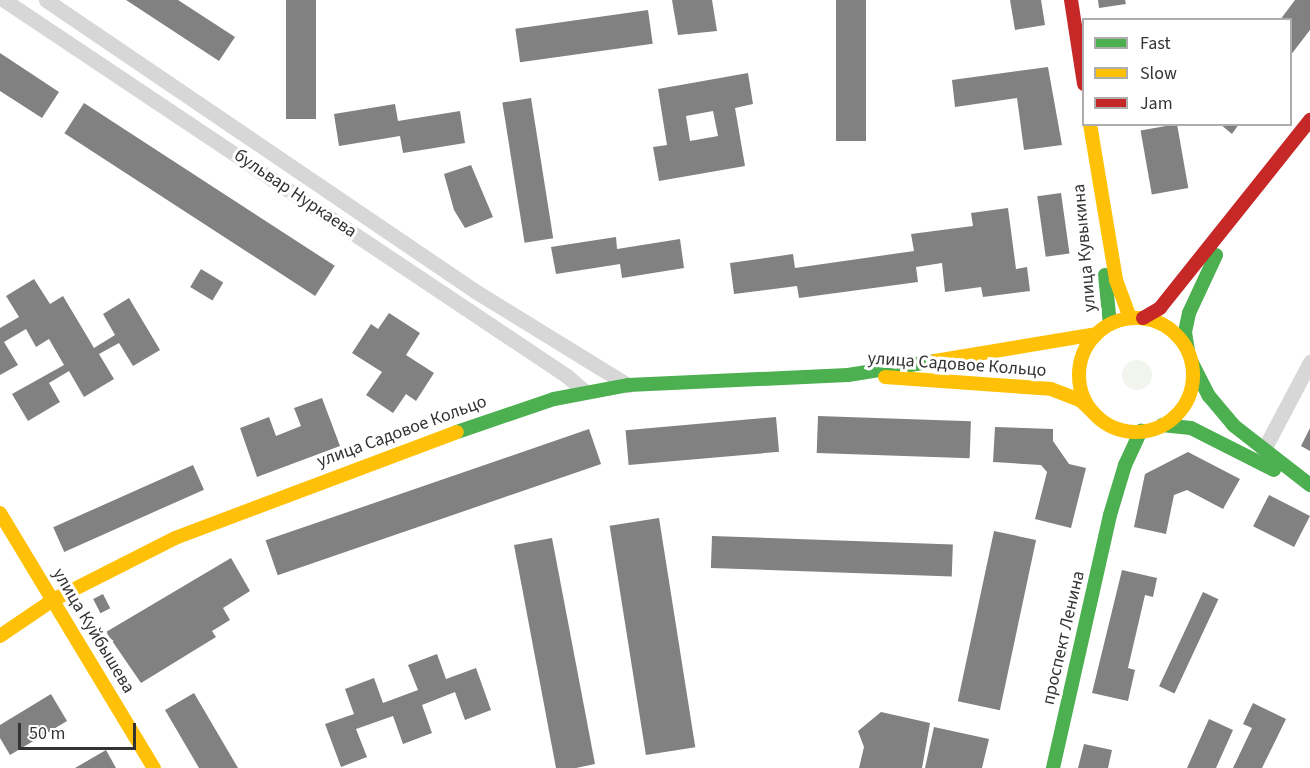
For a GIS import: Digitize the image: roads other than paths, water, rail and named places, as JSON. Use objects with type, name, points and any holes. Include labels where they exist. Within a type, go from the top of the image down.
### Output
[{"type":"main road","points":[[1071,0],[1082,77]]},
{"type":"main road","points":[[1310,120],[1160,308],[1136,318],[1110,324],[1096,334],[1087,345],[1079,372],[1080,386],[1093,412],[1110,425],[1141,431],[1162,425],[1191,428],[1310,486]]},
{"type":"main road","name":"улица Кувыкина","points":[[1090,126],[1110,324]]},
{"type":"main road","points":[[1162,425],[1188,399],[1190,357],[1185,332],[1197,292],[1213,259],[1287,150]]},
{"type":"main road","name":"улица Кувыкина","points":[[1096,170],[1116,280],[1136,318]]},
{"type":"main road","points":[[1136,318],[1165,325],[1190,357],[1209,396],[1227,418],[1263,451],[1310,486]]},
{"type":"main road","name":"улица Садовое Кольцо","points":[[848,375],[1096,334]]},
{"type":"main road","name":"улица Садовое Кольцо","points":[[0,636],[53,600],[118,564],[269,500],[492,418],[584,391],[628,385],[848,375],[1050,389],[1074,397],[1093,412]]},
{"type":"main road","name":"проспект Ленина","points":[[1110,425],[1114,450],[1110,515]]},
{"type":"main road","name":"проспект Ленина","points":[[1053,768],[1110,515],[1125,465],[1141,431]]},
{"type":"main road","name":"улица Куйбышева","points":[[0,513],[154,768]]},
{"type":"street","name":"бульвар Нуркаева","points":[[4,0],[557,369],[584,391]]},
{"type":"street","name":"бульвар Нуркаева","points":[[46,0],[475,291],[628,385]]},
{"type":"street","points":[[1263,451],[1310,362]]}]
